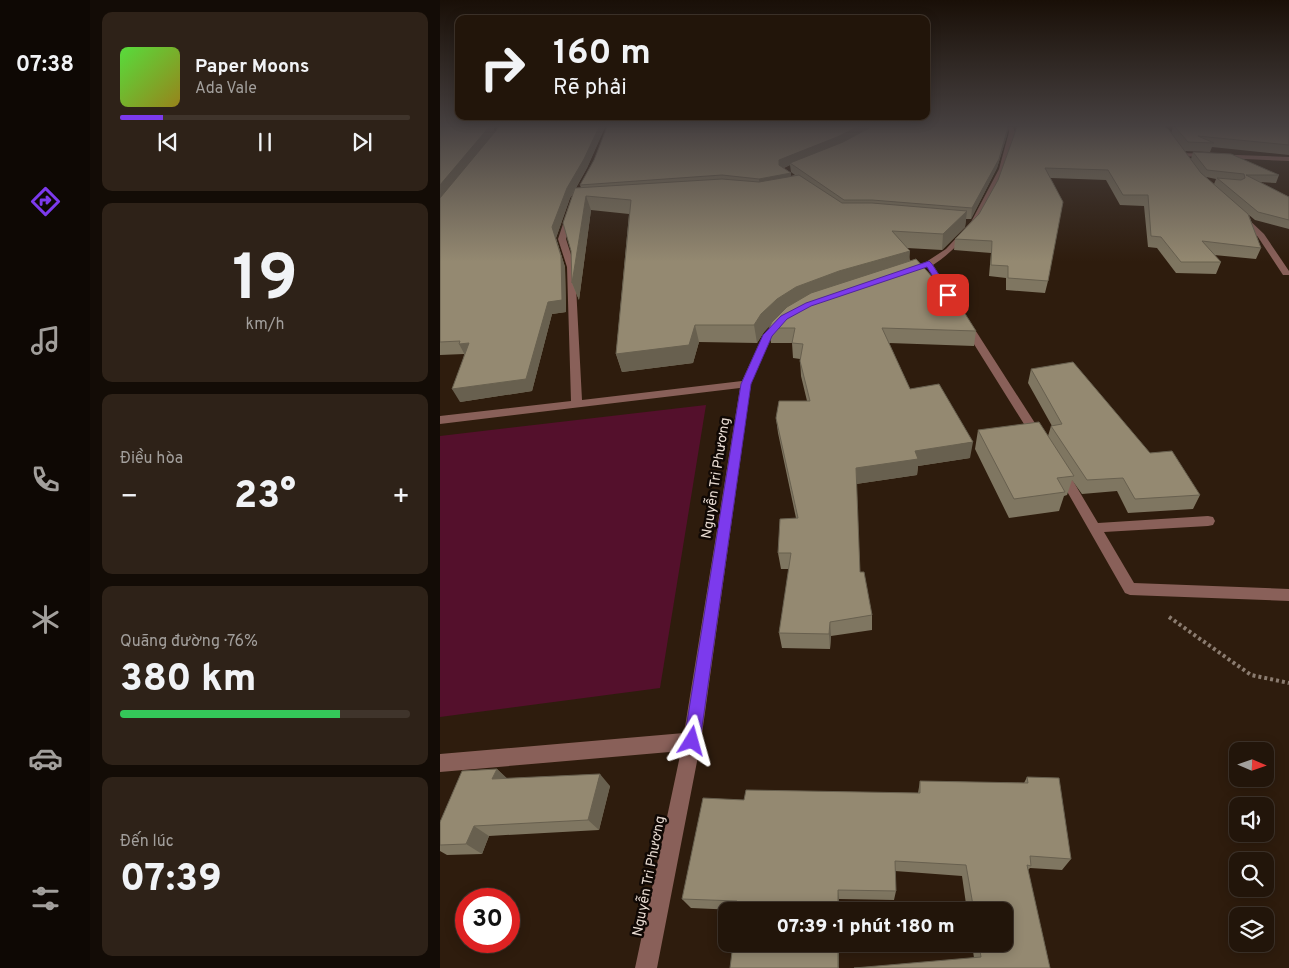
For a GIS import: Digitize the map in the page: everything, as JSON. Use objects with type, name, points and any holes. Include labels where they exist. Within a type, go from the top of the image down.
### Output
[{"type":"street","points":[[892,276],[929,264],[949,251],[1000,172]]},
{"type":"street","points":[[572,207],[562,239],[571,267],[577,405]]},
{"type":"street","points":[[1238,212],[1261,236],[1286,273]]},
{"type":"street","points":[[929,264],[1044,445]]},
{"type":"street","name":"Nguyễn Tri Phương","points":[[646,968],[692,741],[746,384],[768,335],[784,318],[792,313]]},
{"type":"street","points":[[440,420],[746,384]]},
{"type":"street","points":[[1054,462],[1130,589],[1289,595]]},
{"type":"street","points":[[1094,528],[1208,521]]},
{"type":"street","points":[[440,764],[692,741]]},
{"type":"path","points":[[1130,589],[1251,675],[1289,683]]},
{"type":"shaded area","points":[[706,405],[660,688],[440,717],[440,436]]},
{"type":"building","points":[[440,172],[451,172],[440,185]]},
{"type":"building","points":[[461,172],[576,172],[567,188],[552,227],[561,256],[562,300],[548,302],[526,379],[452,389],[469,343],[459,344],[460,341],[440,342],[440,198]]},
{"type":"building","points":[[587,172],[791,173],[759,179],[722,175],[580,185]]},
{"type":"building","points":[[803,172],[992,172],[972,208],[872,200],[844,200]]},
{"type":"building","points":[[1001,172],[1047,172],[1063,202],[1048,281],[1008,278],[1008,266],[991,265],[992,241],[955,239],[979,214]]},
{"type":"building","points":[[1109,172],[1200,172],[1248,214],[1261,248],[1202,241],[1221,262],[1181,262],[1161,237],[1151,236],[1148,195],[1123,195]]},
{"type":"building","points":[[1227,172],[1273,172],[1279,175],[1246,175],[1289,197],[1289,220],[1258,212],[1217,178],[1241,180],[1245,178],[1244,174]]},
{"type":"building","points":[[799,175],[842,203],[872,203],[967,211],[943,234],[892,231],[910,251],[839,271],[796,287],[777,299],[761,314],[754,325],[695,325],[689,345],[616,354],[631,200],[586,196],[572,283],[571,251],[563,223],[575,188],[722,179],[759,182]]},
{"type":"building","points":[[916,259],[964,312],[976,331],[882,328],[910,389],[939,384],[973,442],[915,451],[918,459],[856,468],[860,572],[864,572],[872,615],[830,622],[829,634],[779,633],[791,553],[778,553],[780,519],[798,518],[776,418],[779,401],[810,401],[800,361],[803,344],[792,343],[795,328],[769,328],[772,322],[787,307],[811,293]]},
{"type":"building","points":[[1073,362],[1150,453],[1172,451],[1200,495],[1135,499],[1123,478],[1087,480],[1051,426],[1062,424],[1031,369]]},
{"type":"building","points":[[1039,422],[1074,476],[1057,478],[1065,492],[1014,499],[978,430]]},
{"type":"building","points":[[497,769],[492,779],[600,774],[588,820],[474,826],[466,844],[440,845],[440,822],[462,771]]},
{"type":"building","points":[[1027,777],[1059,778],[1071,859],[1030,856],[1031,866],[1027,865],[1050,968],[854,968],[981,957],[980,952],[1013,952],[1013,902],[972,902],[966,865],[895,861],[896,891],[838,890],[838,902],[737,902],[682,899],[703,798],[744,800],[746,790],[920,793],[920,781],[1028,783]]},
{"type":"building","points":[[732,952],[838,952],[838,968],[730,968]]},
{"type":"route","points":[[692,741],[746,384],[768,335],[784,318],[808,304],[929,264],[948,295]]}]
